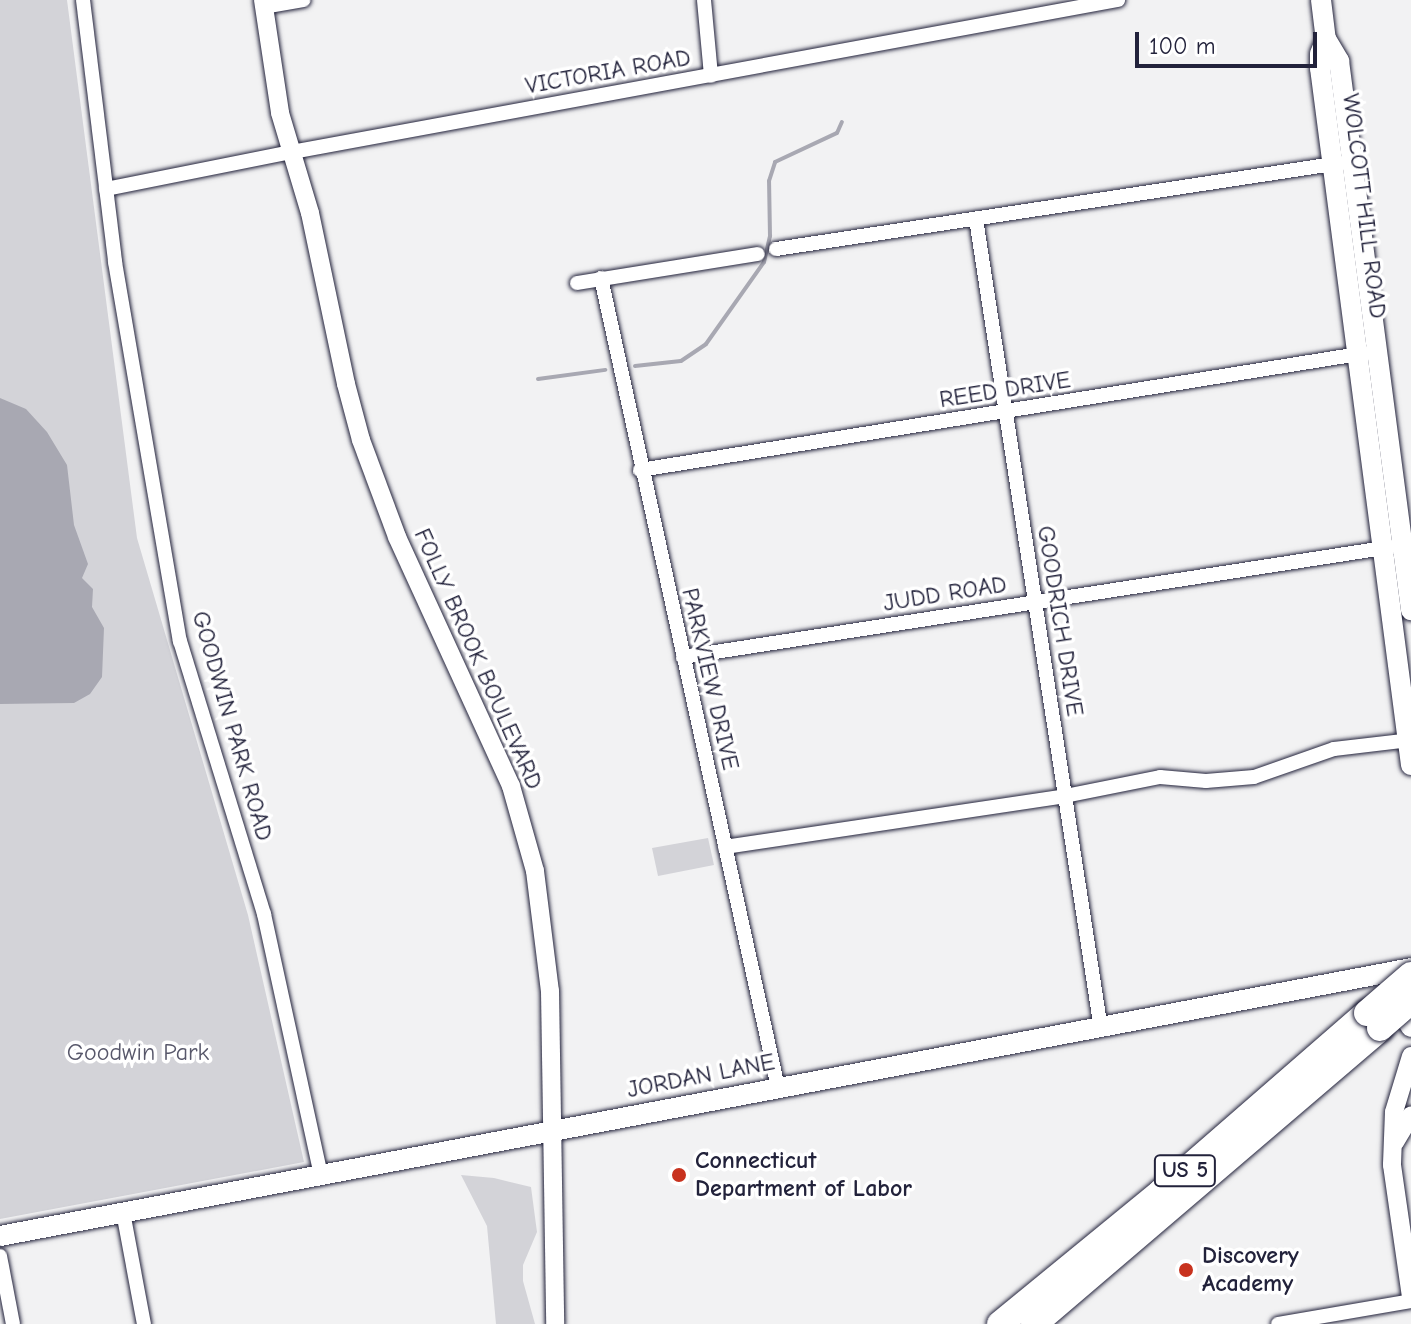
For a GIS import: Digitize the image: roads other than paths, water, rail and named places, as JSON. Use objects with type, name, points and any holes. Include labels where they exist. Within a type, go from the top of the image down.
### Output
[{"type":"highway","name":"US 5","points":[[1034,1324],[1374,1020],[1411,975]]},
{"type":"highway","name":"US 5","points":[[1000,1324],[1374,1020],[1411,1001]]},
{"type":"main road","name":"WOLCOTT HILL ROAD","points":[[1321,0],[1326,39],[1338,56],[1342,163],[1393,547],[1411,765]]},
{"type":"main road","name":"WOLCOTT HILL ROAD","points":[[1393,547],[1411,610]]},
{"type":"main road","name":"JORDAN LANE","points":[[0,1236],[1411,968]]},
{"type":"main road","points":[[1354,979],[1391,996],[1403,1009],[1411,1027]]},
{"type":"street","name":"GOODWIN PARK ROAD","points":[[83,0],[115,262],[180,641],[264,914],[321,1175]]},
{"type":"street","points":[[263,4],[303,0]]},
{"type":"street","points":[[704,0],[711,76]]},
{"type":"street","name":"VICTORIA ROAD","points":[[106,189],[1118,0]]},
{"type":"street","name":"FOLLY BROOK BOULEVARD","points":[[263,4],[280,113],[310,213],[346,384],[371,468],[397,537],[511,786],[535,871],[550,991],[555,1324]]},
{"type":"street","points":[[776,249],[1342,163]]},
{"type":"street","name":"GOODRICH DRIVE","points":[[976,219],[1101,1029]]},
{"type":"street","points":[[577,283],[758,254]]},
{"type":"street","name":"PARKVIEW DRIVE","points":[[601,278],[640,470],[778,1088]]},
{"type":"street","name":"REED DRIVE","points":[[640,470],[1367,353]]},
{"type":"street","name":"JUDD ROAD","points":[[683,657],[1393,547]]},
{"type":"street","points":[[725,847],[1065,796],[1160,777],[1206,781],[1254,777],[1334,749],[1409,740]]},
{"type":"street","points":[[1278,1324],[1411,1299],[1392,1182],[1394,1112],[1406,1089],[1411,1056]]},
{"type":"street","points":[[1395,1142],[1411,1115]]},
{"type":"street","points":[[123,1212],[144,1324]]},
{"type":"street","points":[[0,1256],[13,1324]]},
{"type":"waterway","points":[[635,366],[681,361],[706,344],[764,262],[770,236],[769,181],[775,162],[837,133],[842,122]]},
{"type":"waterway","points":[[538,379],[605,370]]},
{"type":"place","name":"Connecticut Department of Labor","points":[[679,1175]]},
{"type":"place","name":"Discovery Academy","points":[[1186,1270]]},
{"type":"park label","name":"Goodwin Park","points":[[138,1053]]}]
